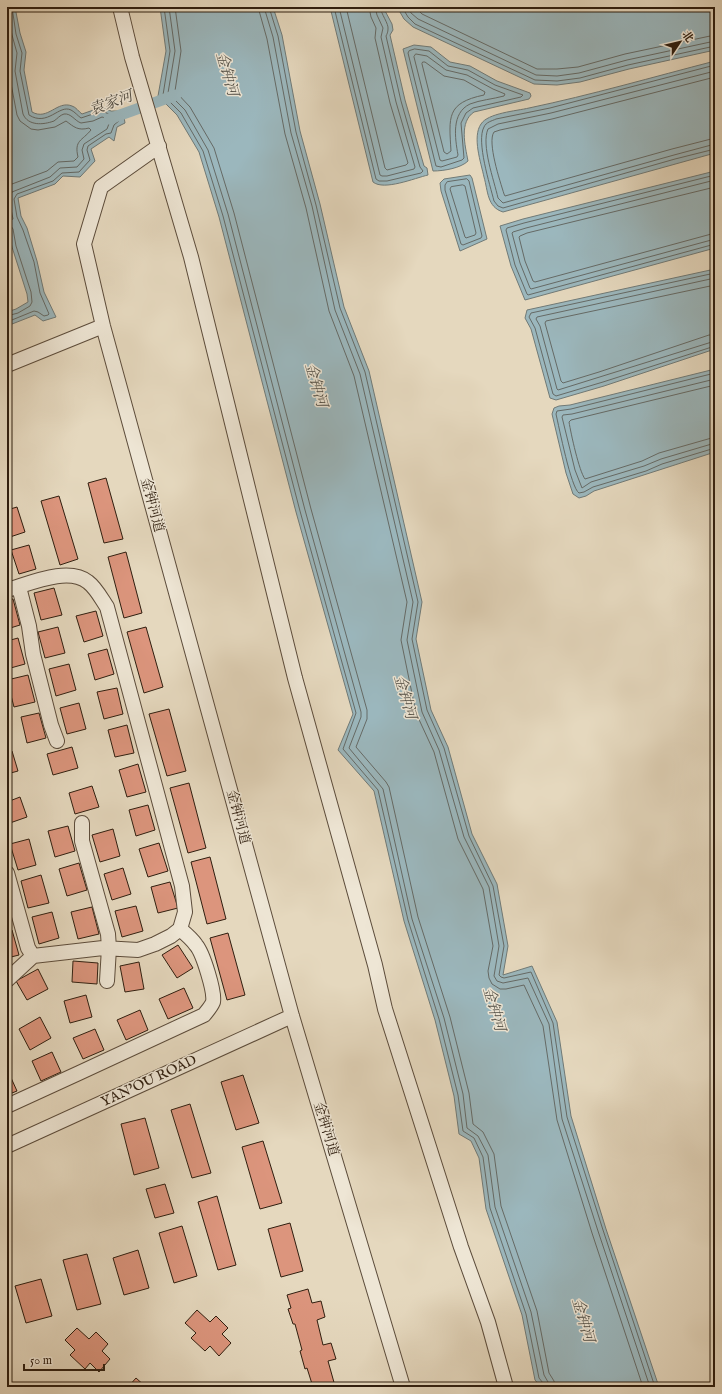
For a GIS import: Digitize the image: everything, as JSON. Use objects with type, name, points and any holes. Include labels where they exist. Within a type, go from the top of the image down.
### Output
[{"type":"street","points":[[120,7],[132,57],[191,257],[295,678],[375,965],[385,1008],[461,1247],[488,1322],[506,1387]]},
{"type":"street","name":"金钟河道","points":[[159,146],[101,187],[84,244],[103,326],[291,1012],[403,1387]]},
{"type":"street","points":[[7,365],[103,326]]},
{"type":"street","points":[[7,980],[33,956],[110,948],[138,950],[155,944],[171,936],[180,929],[186,912],[182,886],[107,607],[98,592],[88,582],[75,576],[61,576],[13,588],[29,626],[33,654],[51,725],[57,741]]},
{"type":"street","points":[[82,823],[82,841],[108,934],[110,948],[107,981]]},
{"type":"street","points":[[7,874],[28,948],[33,956]]},
{"type":"street","points":[[7,1106],[204,1015],[209,1010],[213,1002],[212,992],[203,957],[196,945],[180,929]]},
{"type":"street","name":"YAN'OU ROAD","points":[[7,1136],[291,1012]]},
{"type":"street","name":"YAN'OU ROAD","points":[[7,1146],[291,1012]]},
{"type":"water","points":[[7,7],[15,7],[20,33],[26,52],[24,70],[32,112],[43,114],[67,105],[76,108],[82,114],[102,107],[111,111],[123,111],[125,123],[117,127],[114,141],[109,137],[91,149],[95,161],[80,177],[63,176],[55,184],[18,198],[21,216],[27,228],[37,261],[44,292],[56,317],[43,321],[35,315],[7,326],[7,312],[28,302],[7,225]]},
{"type":"water","name":"金钟河","points":[[160,7],[273,7],[282,35],[300,131],[320,204],[344,307],[369,371],[422,602],[416,639],[431,710],[448,747],[472,834],[497,884],[508,946],[503,975],[532,966],[557,1022],[571,1116],[606,1229],[659,1387],[541,1387],[535,1380],[522,1315],[486,1209],[479,1158],[471,1141],[459,1134],[454,1096],[435,1020],[404,921],[374,791],[338,750],[353,714],[296,512],[219,217],[199,152],[177,115],[158,96],[166,51]]},
{"type":"water","points":[[330,7],[383,7],[392,24],[393,30],[390,35],[405,100],[428,175],[392,185],[384,185],[373,182]]},
{"type":"water","points":[[397,7],[715,7],[715,50],[629,69],[580,82],[557,85],[534,84],[413,27],[404,19]]},
{"type":"water","points":[[414,45],[431,47],[450,62],[470,66],[497,81],[530,93],[531,96],[529,99],[474,112],[469,116],[466,122],[464,134],[468,161],[457,167],[447,170],[433,171],[403,49]]},
{"type":"water","points":[[715,61],[715,153],[503,212],[498,210],[491,202],[477,143],[478,129],[485,120],[503,113],[622,86]]},
{"type":"water","points":[[715,171],[715,248],[525,300],[511,266],[500,226]]},
{"type":"water","points":[[470,175],[487,239],[460,251],[441,191],[440,183],[444,179]]},
{"type":"water","points":[[715,269],[715,349],[604,386],[556,400],[550,398],[531,329],[525,318],[527,310]]},
{"type":"water","points":[[715,369],[715,452],[594,491],[586,496],[579,498],[573,494],[566,473],[552,414],[554,408]]},
{"type":"building","points":[[106,478],[123,539],[104,543],[88,483]]},
{"type":"building","points":[[59,496],[78,559],[60,565],[41,501]]},
{"type":"building","points":[[17,507],[25,532],[7,538],[7,510]]},
{"type":"building","points":[[29,545],[36,569],[19,574],[11,550]]},
{"type":"building","points":[[126,552],[142,613],[124,618],[108,557]]},
{"type":"building","points":[[54,588],[62,615],[41,620],[34,593]]},
{"type":"building","points":[[13,599],[20,625],[7,629],[7,600]]},
{"type":"building","points":[[96,611],[103,636],[84,642],[76,616]]},
{"type":"building","points":[[58,627],[65,653],[45,658],[38,632]]},
{"type":"building","points":[[146,627],[163,687],[144,693],[127,632]]},
{"type":"building","points":[[18,638],[25,664],[7,669],[7,641]]},
{"type":"building","points":[[107,649],[114,674],[95,680],[88,654]]},
{"type":"building","points":[[69,664],[76,690],[56,696],[49,669]]},
{"type":"building","points":[[28,675],[35,702],[14,707],[7,680]]},
{"type":"building","points":[[117,688],[123,714],[104,719],[97,692]]},
{"type":"building","points":[[79,703],[86,729],[67,734],[60,708]]},
{"type":"building","points":[[169,709],[186,771],[167,776],[149,714]]},
{"type":"building","points":[[39,713],[46,738],[27,743],[21,717]]},
{"type":"building","points":[[127,725],[134,753],[115,757],[108,730]]},
{"type":"building","points":[[72,747],[78,768],[53,775],[47,754]]},
{"type":"building","points":[[12,751],[18,771],[7,774],[7,753]]},
{"type":"building","points":[[138,764],[146,792],[127,797],[119,770]]},
{"type":"building","points":[[189,783],[206,848],[188,853],[170,788]]},
{"type":"building","points":[[92,786],[99,807],[75,814],[69,793]]},
{"type":"building","points":[[20,797],[27,817],[7,824],[7,802]]},
{"type":"building","points":[[148,805],[155,830],[136,836],[129,810]]},
{"type":"building","points":[[68,826],[75,851],[55,857],[48,831]]},
{"type":"building","points":[[113,829],[120,856],[100,862],[92,835]]},
{"type":"building","points":[[29,839],[36,865],[18,870],[10,844]]},
{"type":"building","points":[[159,843],[168,871],[148,877],[139,849]]},
{"type":"building","points":[[210,857],[226,919],[207,924],[191,862]]},
{"type":"building","points":[[79,863],[87,890],[67,896],[59,869]]},
{"type":"building","points":[[123,868],[131,894],[112,900],[104,874]]},
{"type":"building","points":[[41,875],[49,903],[28,908],[21,881]]},
{"type":"building","points":[[170,882],[178,908],[158,913],[151,887]]},
{"type":"building","points":[[136,906],[143,931],[122,937],[115,911]]},
{"type":"building","points":[[92,907],[99,934],[78,939],[71,912]]},
{"type":"building","points":[[52,912],[59,938],[39,944],[32,917]]},
{"type":"building","points":[[12,930],[19,955],[7,958],[7,931]]},
{"type":"building","points":[[228,933],[245,995],[227,1000],[210,938]]},
{"type":"building","points":[[178,945],[193,968],[177,978],[162,955]]},
{"type":"building","points":[[73,961],[98,963],[97,984],[72,982]]},
{"type":"building","points":[[139,962],[144,989],[125,992],[120,966]]},
{"type":"building","points":[[38,969],[48,989],[27,1000],[16,981]]},
{"type":"building","points":[[184,988],[193,1008],[168,1019],[159,999]]},
{"type":"building","points":[[86,995],[92,1017],[70,1023],[64,1001]]},
{"type":"building","points":[[140,1010],[148,1030],[126,1040],[117,1020]]},
{"type":"building","points":[[40,1017],[51,1038],[30,1050],[19,1029]]},
{"type":"building","points":[[95,1029],[104,1050],[83,1059],[73,1038]]},
{"type":"building","points":[[52,1052],[61,1072],[41,1081],[32,1061]]},
{"type":"building","points":[[7,1069],[17,1091],[7,1095]]},
{"type":"building","points":[[243,1075],[259,1123],[236,1130],[221,1082]]},
{"type":"building","points":[[190,1104],[211,1173],[192,1178],[171,1110]]},
{"type":"building","points":[[145,1118],[159,1168],[134,1175],[121,1124]]},
{"type":"building","points":[[263,1141],[282,1203],[260,1209],[242,1147]]},
{"type":"building","points":[[165,1184],[174,1213],[155,1218],[146,1189]]},
{"type":"building","points":[[217,1196],[236,1265],[218,1270],[198,1202]]},
{"type":"building","points":[[290,1223],[303,1271],[281,1277],[268,1229]]},
{"type":"building","points":[[182,1226],[197,1276],[174,1283],[159,1233]]},
{"type":"building","points":[[138,1250],[149,1288],[124,1295],[113,1258]]},
{"type":"building","points":[[87,1254],[101,1304],[77,1310],[63,1260]]},
{"type":"building","points":[[41,1279],[52,1316],[26,1323],[15,1286]]},
{"type":"building","points":[[308,1289],[312,1303],[321,1301],[325,1317],[317,1320],[323,1345],[331,1343],[336,1359],[328,1361],[335,1386],[343,1384],[344,1387],[313,1387],[307,1368],[305,1369],[295,1324],[293,1324],[288,1309],[291,1308],[287,1295]]},
{"type":"building","points":[[197,1310],[210,1322],[216,1316],[228,1328],[222,1334],[231,1343],[219,1356],[210,1346],[205,1351],[191,1338],[196,1333],[185,1323]]},
{"type":"building","points":[[77,1328],[89,1339],[96,1332],[108,1344],[102,1351],[110,1359],[99,1372],[90,1363],[85,1369],[70,1355],[75,1350],[65,1340]]},
{"type":"building","points":[[136,1378],[146,1387],[128,1387]]},
{"type":"waterway","name":"袁家河","points":[[109,119],[176,95]]}]
